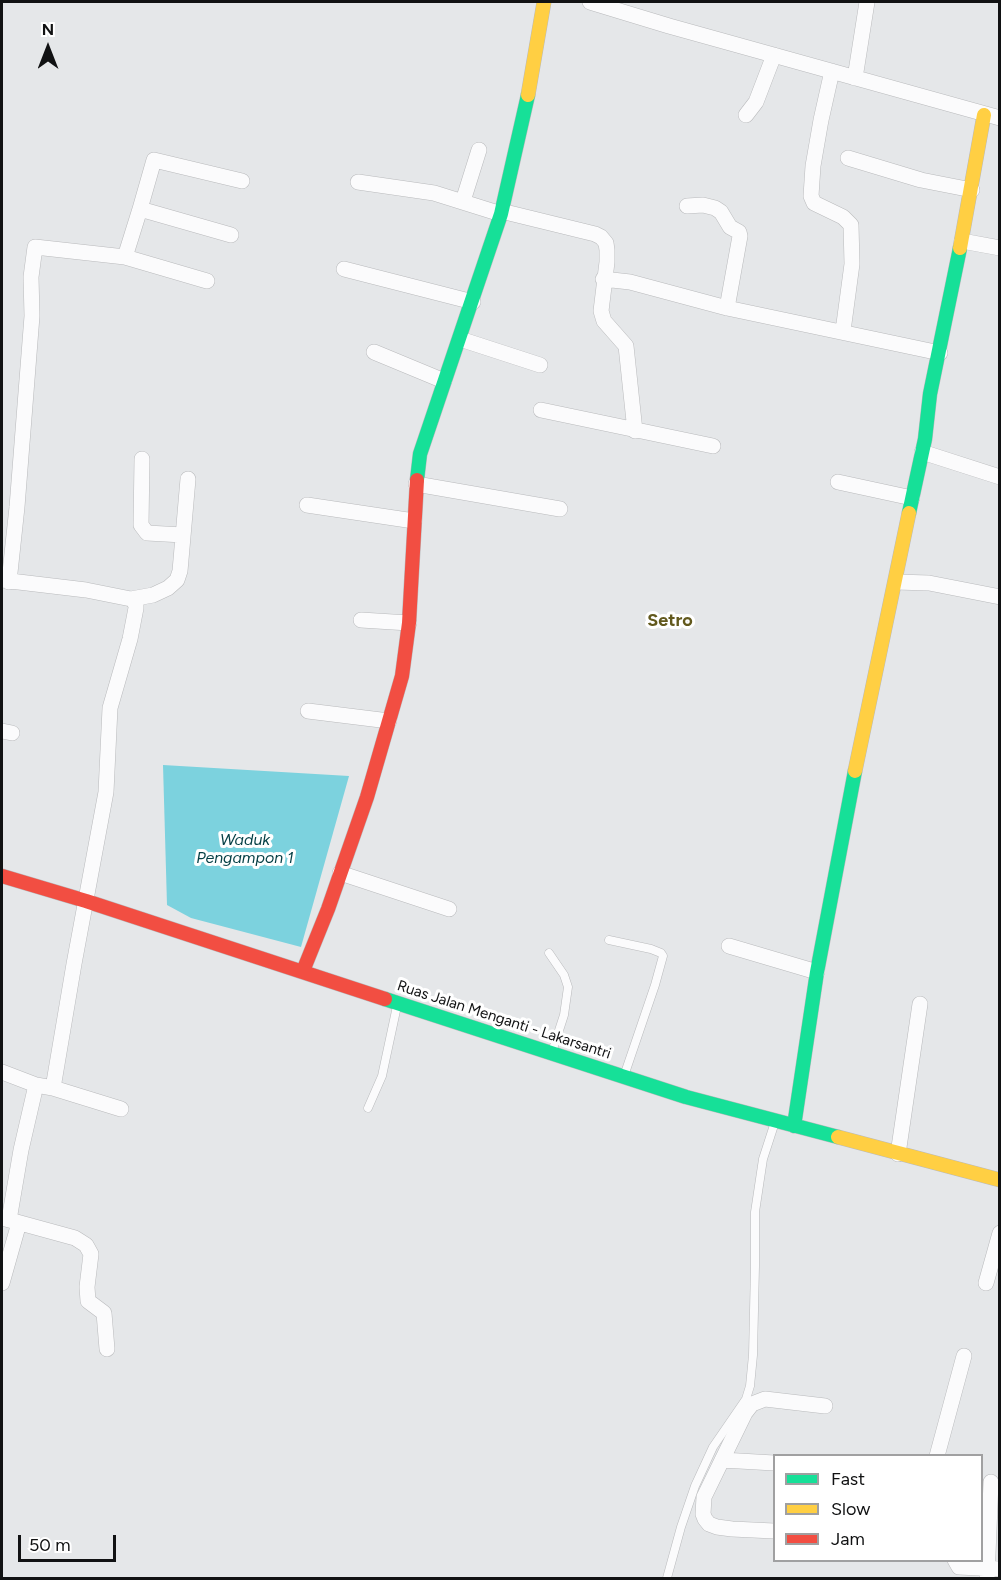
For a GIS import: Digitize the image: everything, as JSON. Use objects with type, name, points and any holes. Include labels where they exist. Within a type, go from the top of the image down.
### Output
[{"type":"street","points":[[303,971],[328,909],[366,797],[402,676],[409,623],[416,484],[420,454],[473,302],[501,213],[525,110],[544,2]]},
{"type":"street","points":[[590,2],[992,117],[972,190],[930,394],[922,452],[896,582],[848,804],[817,972],[794,1126]]},
{"type":"street","points":[[855,78],[867,2]]},
{"type":"street","points":[[746,115],[756,102],[774,55]]},
{"type":"street","points":[[832,70],[820,120],[811,196],[814,203],[843,218],[851,225],[852,264],[843,331]]},
{"type":"street","points":[[463,201],[479,150]]},
{"type":"street","points":[[848,158],[921,180],[972,190]]},
{"type":"street","points":[[125,256],[154,160],[242,181]]},
{"type":"street","points":[[358,182],[434,194],[601,237],[608,250],[601,311],[604,321],[626,346],[635,431]]},
{"type":"street","points":[[687,206],[703,205],[715,208],[721,212],[730,227],[739,232],[727,308]]},
{"type":"street","points":[[140,209],[231,235]]},
{"type":"street","points":[[962,241],[999,248]]},
{"type":"street","points":[[188,479],[180,571],[177,580],[168,588],[131,599],[86,590],[5,581],[17,507],[32,316],[31,277],[35,247],[125,256],[207,281]]},
{"type":"street","points":[[344,268],[473,302]]},
{"type":"street","points":[[603,279],[630,282],[727,308],[940,353]]},
{"type":"street","points":[[460,339],[540,365]]},
{"type":"street","points":[[374,352],[444,381]]},
{"type":"street","points":[[541,410],[713,446]]},
{"type":"street","points":[[922,452],[999,477]]},
{"type":"street","points":[[142,459],[141,525],[147,533],[183,535]]},
{"type":"street","points":[[838,482],[912,498]]},
{"type":"street","points":[[416,484],[560,509]]},
{"type":"street","points":[[307,505],[414,521]]},
{"type":"street","points":[[896,582],[929,583],[999,597]]},
{"type":"street","points":[[53,1088],[106,792],[110,708],[130,639],[136,608],[136,603],[131,599]]},
{"type":"street","points":[[361,620],[409,623]]},
{"type":"street","points":[[309,711],[389,721]]},
{"type":"street","points":[[340,873],[449,909]]},
{"type":"street","name":"Ruas Jalan Menganti - Lakarsantri","points":[[2,876],[303,971],[686,1097],[999,1180]]},
{"type":"street","points":[[729,946],[817,972]]},
{"type":"street","points":[[898,1154],[920,1004]]},
{"type":"street","points":[[2,1072],[36,1085],[121,1109]]},
{"type":"street","points":[[2,1283],[21,1150],[36,1085]]},
{"type":"street","points":[[10,1221],[75,1238],[82,1241],[89,1249],[91,1254],[87,1287],[88,1301],[104,1313],[107,1349]]},
{"type":"street","points":[[986,1283],[999,1233]]},
{"type":"street","points":[[937,1454],[964,1356]]},
{"type":"street","points":[[773,1531],[717,1527],[705,1519],[704,1497],[745,1413],[752,1404],[765,1399],[825,1407]]},
{"type":"street","points":[[722,1460],[773,1463]]},
{"type":"street","points":[[958,1567],[991,1572],[991,1482]]},
{"type":"lane","points":[[609,940],[651,949],[663,956],[623,1077]]},
{"type":"lane","points":[[549,953],[564,975],[568,987],[564,1015],[551,1053]]},
{"type":"lane","points":[[368,1108],[382,1076],[398,1002]]},
{"type":"lane","points":[[667,1578],[695,1486],[713,1447],[746,1399],[750,1386],[753,1355],[754,1212],[763,1159],[775,1121]]},
{"type":"water","name":"Waduk Pengampon 1","points":[[163,765],[349,776],[301,947],[191,918],[167,905]]},
{"type":"traffic: fast","points":[[417,480],[420,454],[501,214],[528,95]]},
{"type":"traffic: fast","points":[[909,513],[925,439],[930,394],[960,248]]},
{"type":"traffic: fast","points":[[794,1126],[817,972],[855,771]]},
{"type":"traffic: fast","points":[[385,999],[686,1097],[838,1137]]},
{"type":"traffic: slow","points":[[528,95],[544,2]]},
{"type":"traffic: slow","points":[[960,248],[984,115]]},
{"type":"traffic: slow","points":[[855,771],[909,513]]},
{"type":"traffic: slow","points":[[838,1137],[1000,1180]]},
{"type":"traffic: jam","points":[[303,971],[328,909],[367,797],[402,676],[409,623],[417,480]]},
{"type":"traffic: jam","points":[[2,876],[86,901],[385,999]]},
{"type":"district","name":"Setro","points":[[670,621]]}]
